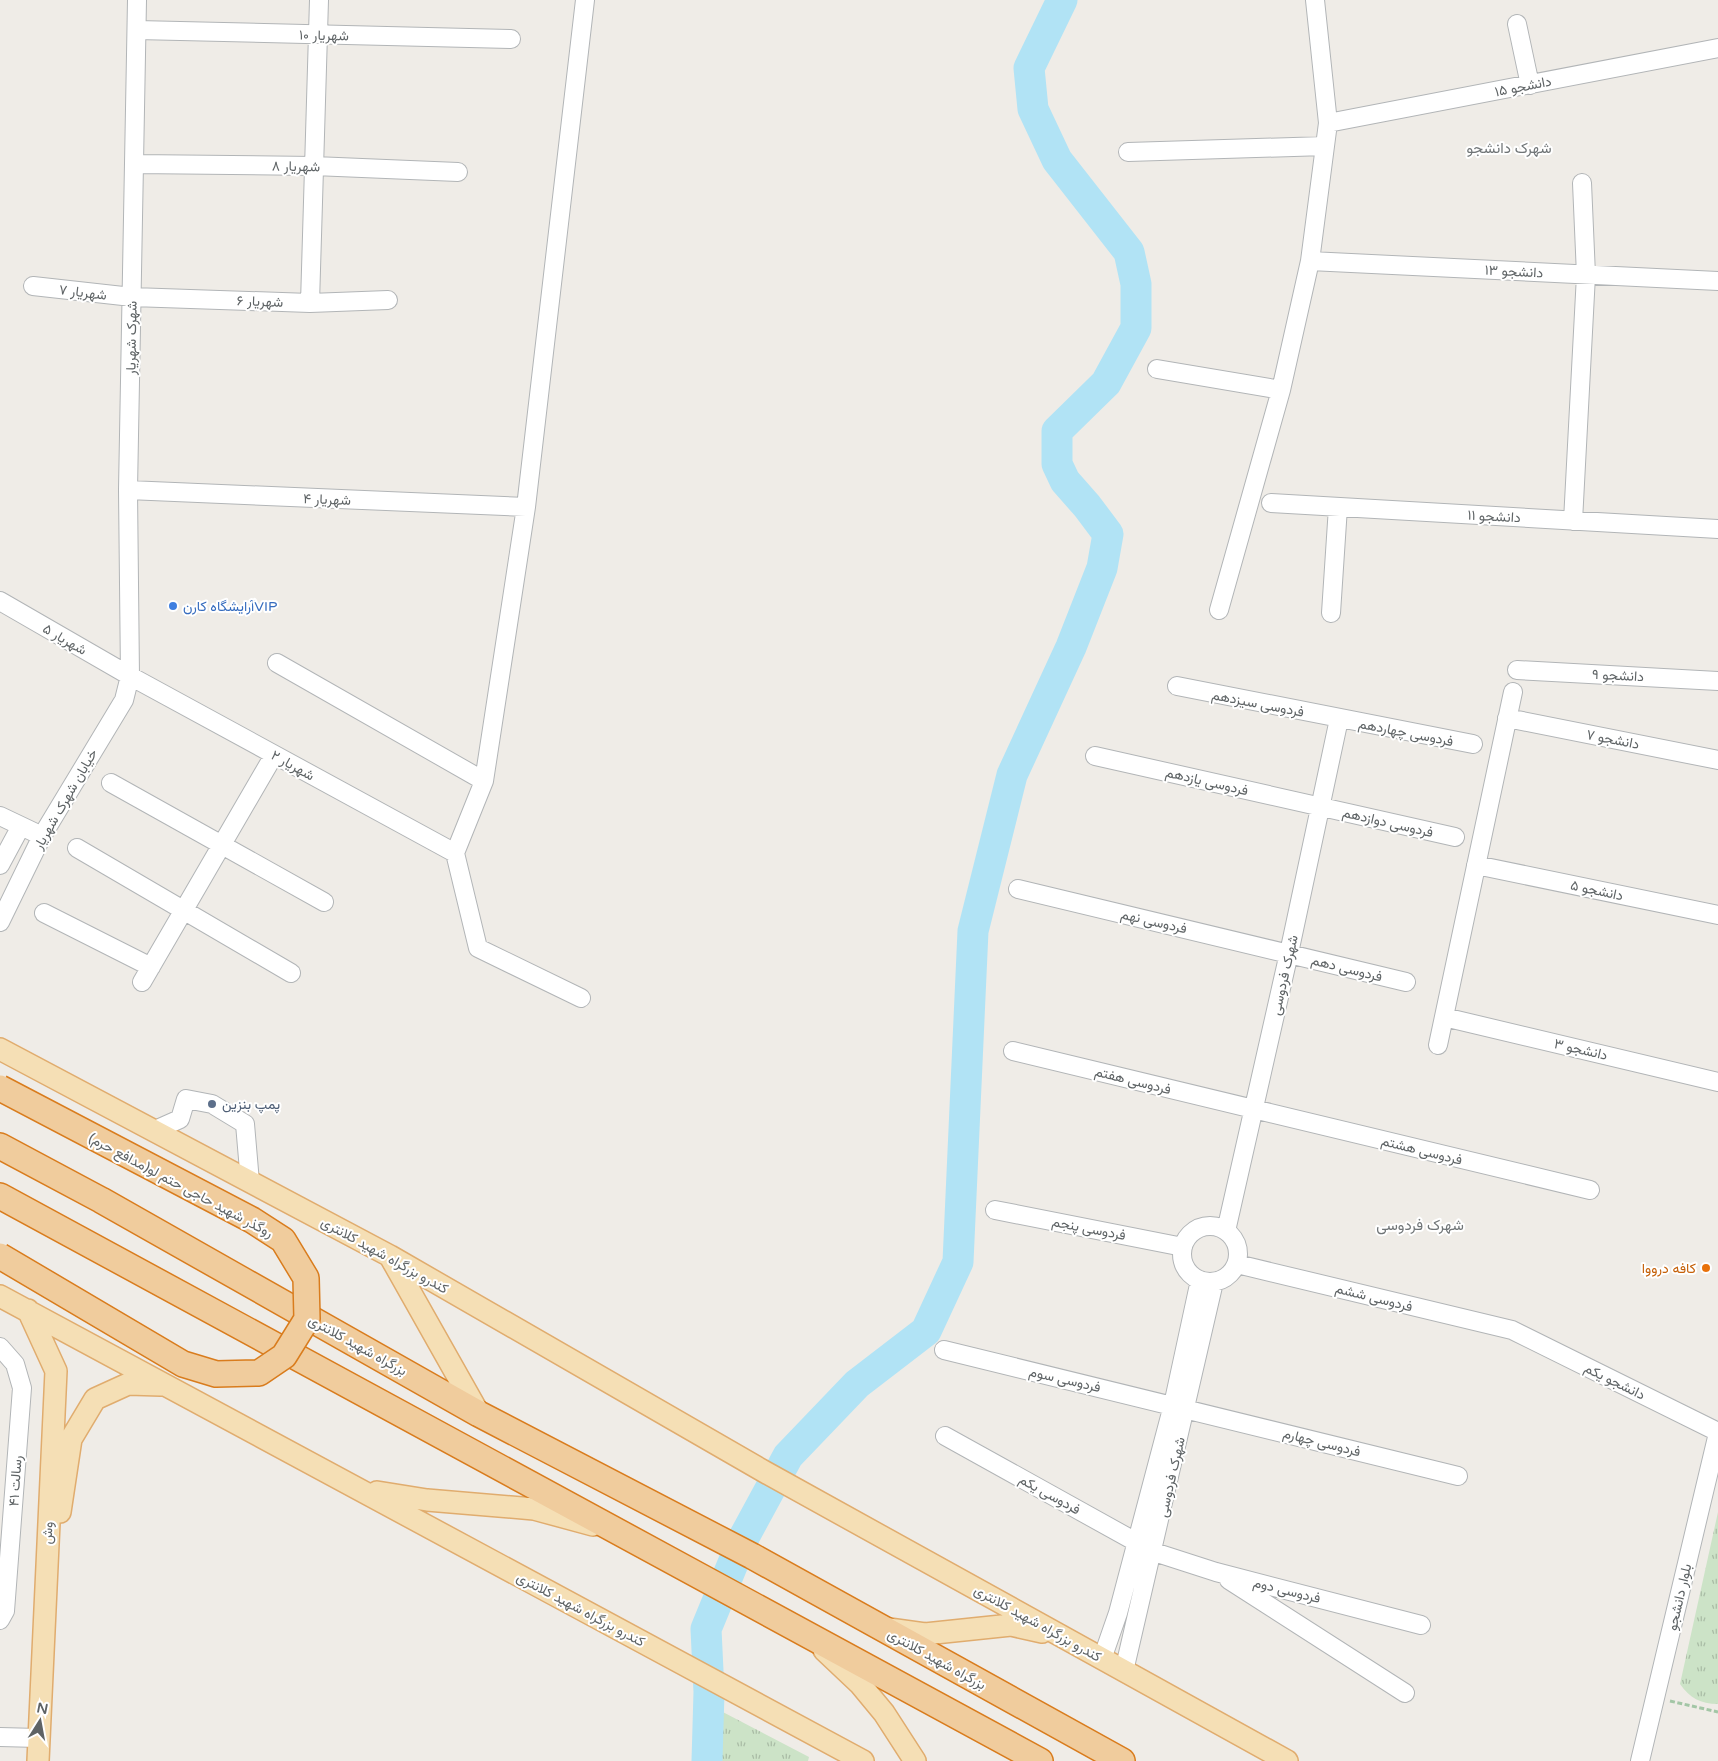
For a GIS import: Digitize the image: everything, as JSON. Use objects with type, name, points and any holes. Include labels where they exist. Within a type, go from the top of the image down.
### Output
[{"type":"highway","name":"روگذر شهید حاجی حتم لو(مدافع حرم)","points":[[0,1088],[252,1220],[283,1240],[306,1278],[308,1315],[290,1349],[273,1365],[259,1373],[216,1374],[183,1364],[0,1256]]},
{"type":"highway","name":"بزرگراه شهید کلانتری","points":[[0,1146],[101,1200],[479,1414],[752,1556],[1122,1761]]},
{"type":"highway","points":[[0,1196],[1040,1761]]},
{"type":"main road","name":"کندرو بزرگراه شهید کلانتری","points":[[0,1049],[390,1256],[765,1472],[1287,1761]]},
{"type":"main road","points":[[390,1256],[479,1414]]},
{"type":"main road","points":[[0,1261],[40,1280]]},
{"type":"main road","name":"کندرو بزرگراه شهید کلانتری","points":[[0,1296],[863,1761]]},
{"type":"main road","name":"وش","points":[[28,1310],[56,1371],[38,1761]]},
{"type":"main road","points":[[46,1565],[61,1507],[71,1439],[95,1399],[128,1384],[166,1385]]},
{"type":"main road","points":[[360,1489],[427,1500],[534,1509],[618,1531]]},
{"type":"main road","points":[[883,1629],[925,1634],[1011,1625],[1066,1638]]},
{"type":"main road","points":[[808,1634],[866,1691],[884,1712],[915,1761]]},
{"type":"street","name":"شهرک شهریار","points":[[130,676],[128,490],[138,0]]},
{"type":"street","points":[[310,302],[319,0]]},
{"type":"street","points":[[581,998],[478,948],[455,853],[484,782],[526,508],[585,0]]},
{"type":"street","points":[[1219,610],[1281,390],[1310,261],[1328,123],[1315,0]]},
{"type":"street","points":[[1517,24],[1530,85]]},
{"type":"street","name":"شهریار ۱۰","points":[[137,30],[511,39]]},
{"type":"street","name":"دانشجو ۱۵","points":[[1328,123],[1718,48]]},
{"type":"street","points":[[1128,152],[1325,146]]},
{"type":"street","name":"شهریار ۸","points":[[134,164],[314,166],[458,172]]},
{"type":"street","points":[[1573,521],[1586,275],[1582,182]]},
{"type":"street","name":"دانشجو ۱۳","points":[[1310,261],[1718,281]]},
{"type":"street","name":"شهریار ۷","points":[[34,286],[132,297]]},
{"type":"street","name":"شهریار ۶","points":[[132,297],[310,302],[388,300]]},
{"type":"street","points":[[1157,370],[1281,390]]},
{"type":"street","name":"شهریار ۴","points":[[128,490],[526,508]]},
{"type":"street","name":"دانشجو ۱۱","points":[[1270,503],[1718,529]]},
{"type":"street","points":[[1331,613],[1338,507]]},
{"type":"street","name":"۵ شهریار","points":[[0,600],[130,676]]},
{"type":"street","points":[[277,663],[484,782]]},
{"type":"street","name":"دانشجو ۹","points":[[1517,670],[1718,681]]},
{"type":"street","name":"۲ شهریار","points":[[130,676],[455,853]]},
{"type":"street","name":"خیابان شهرک شهریار","points":[[0,922],[42,836],[124,700],[130,676]]},
{"type":"street","name":"فردوسی سیزدهم","points":[[1177,686],[1334,718]]},
{"type":"street","points":[[1438,1045],[1513,692]]},
{"type":"street","name":"فردوسی چهاردهم","points":[[1334,718],[1474,744]]},
{"type":"street","name":"شهرک فردوسی","points":[[1222,1229],[1285,952],[1334,718]]},
{"type":"street","name":"دانشجو ۷","points":[[1507,718],[1718,760]]},
{"type":"street","points":[[44,913],[147,975],[274,755]]},
{"type":"street","name":"فردوسی یازدهم","points":[[1094,756],[1316,805]]},
{"type":"street","points":[[111,783],[324,902]]},
{"type":"street","name":"فردوسی دوازدهم","points":[[1316,805],[1455,837]]},
{"type":"street","points":[[0,816],[42,836]]},
{"type":"street","points":[[0,865],[21,826]]},
{"type":"street","points":[[77,848],[291,973]]},
{"type":"street","name":"دانشجو ۵","points":[[1476,865],[1718,915]]},
{"type":"street","name":"فردوسی نهم","points":[[1018,889],[1285,952]]},
{"type":"street","name":"فردوسی دهم","points":[[1285,952],[1406,982]]},
{"type":"street","name":"دانشجو ۳","points":[[1444,1017],[1718,1082]]},
{"type":"street","name":"فردوسی هفتم","points":[[1013,1051],[1249,1108]]},
{"type":"street","points":[[153,1131],[180,1119],[186,1099],[212,1104],[245,1124],[250,1182]]},
{"type":"street","name":"فردوسی هشتم","points":[[1249,1108],[1590,1190]]},
{"type":"street","name":"فردوسی پنجم","points":[[995,1210],[1182,1247]]},
{"type":"street","points":[[1200,1228],[1222,1229],[1232,1235],[1238,1249],[1237,1264],[1228,1276],[1207,1281],[1189,1273],[1184,1265],[1182,1247],[1192,1232],[1200,1228]]},
{"type":"street","name":"فردوسی ششم","points":[[1237,1264],[1512,1330]]},
{"type":"street","name":"شهرک فردوسی","points":[[1124,1671],[1154,1552],[1180,1407],[1207,1281]]},
{"type":"street","name":"دانشجو یکم","points":[[1512,1330],[1718,1433]]},
{"type":"street","name":"۴۱ رسالت","points":[[0,1347],[15,1364],[22,1388],[7,1504],[5,1611],[0,1620]]},
{"type":"street","name":"فردوسی سوم","points":[[944,1350],[1180,1407]]},
{"type":"street","name":"شهرک فردوسی","points":[[1102,1659],[1118,1613],[1136,1542],[1180,1407]]},
{"type":"street","name":"فردوسی چهارم","points":[[1180,1407],[1458,1476]]},
{"type":"street","name":"بلوار دانشجو","points":[[1640,1761],[1718,1433]]},
{"type":"street","name":"فردوسی یکم","points":[[945,1436],[1154,1552]]},
{"type":"street","name":"فردوسی دوم","points":[[1154,1552],[1216,1572],[1421,1625]]},
{"type":"street","points":[[1216,1572],[1405,1693]]},
{"type":"street","points":[[0,1737],[38,1738]]},
{"type":"path","points":[[1655,1697],[1718,1712]]},
{"type":"green space","points":[[1718,1512],[1718,1704],[1706,1703],[1696,1699],[1680,1684]]},
{"type":"green space","points":[[719,1710],[809,1757],[808,1761],[719,1761]]},
{"type":"waterway","points":[[707,1761],[709,1692],[706,1629],[743,1539],[788,1456],[857,1384],[926,1331],[958,1262],[973,931],[1012,775],[1071,647],[1102,568],[1108,534],[1065,481],[1057,464],[1057,431],[1106,383],[1136,328],[1136,284],[1129,252],[1057,160],[1033,109],[1029,68],[1062,0]]},
{"type":"place","name":"آرایشگاه کارنVIP","points":[[173,606]]},
{"type":"place","name":"پمپ بنزین","points":[[212,1104]]},
{"type":"place","name":"کافه درووا","points":[[1706,1268]]},
{"type":"district","name":"شهرک دانشجو","points":[[1509,148]]},
{"type":"district","name":"شهرک فردوسی","points":[[1420,1225]]}]
